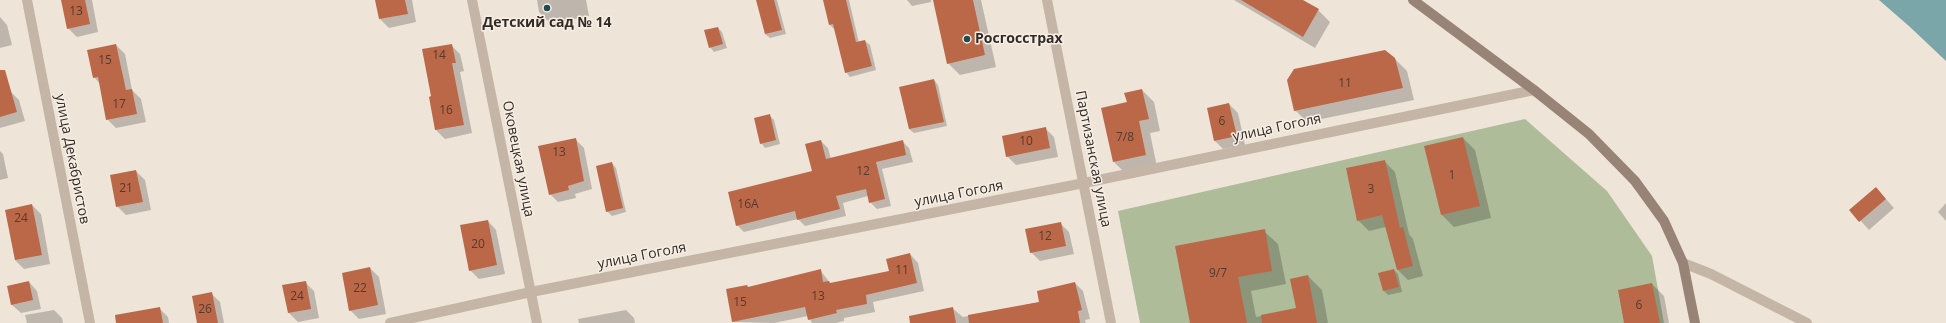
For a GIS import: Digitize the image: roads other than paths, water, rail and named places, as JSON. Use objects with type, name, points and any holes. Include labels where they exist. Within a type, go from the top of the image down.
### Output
[{"type":"street","name":"улица Декабристов","points":[[26,0],[90,323]]},
{"type":"street","name":"Оковецкая улица","points":[[472,0],[537,323]]},
{"type":"street","name":"Партизанская улица","points":[[1047,0],[1111,323]]},
{"type":"street","points":[[1413,0],[1534,90],[1589,134],[1635,182],[1664,221],[1683,263],[1695,323]]},
{"type":"street","name":"улица Гоголя","points":[[390,323],[531,292],[1084,183],[1534,90]]},
{"type":"street","points":[[1683,263],[1711,274],[1807,323]]},
{"type":"water","points":[[1879,0],[1946,0],[1946,61],[1910,27]]},
{"type":"place","name":"Детский сад № 14","points":[[547,8]]},
{"type":"place","name":"Росгосстрах","points":[[967,39]]}]
